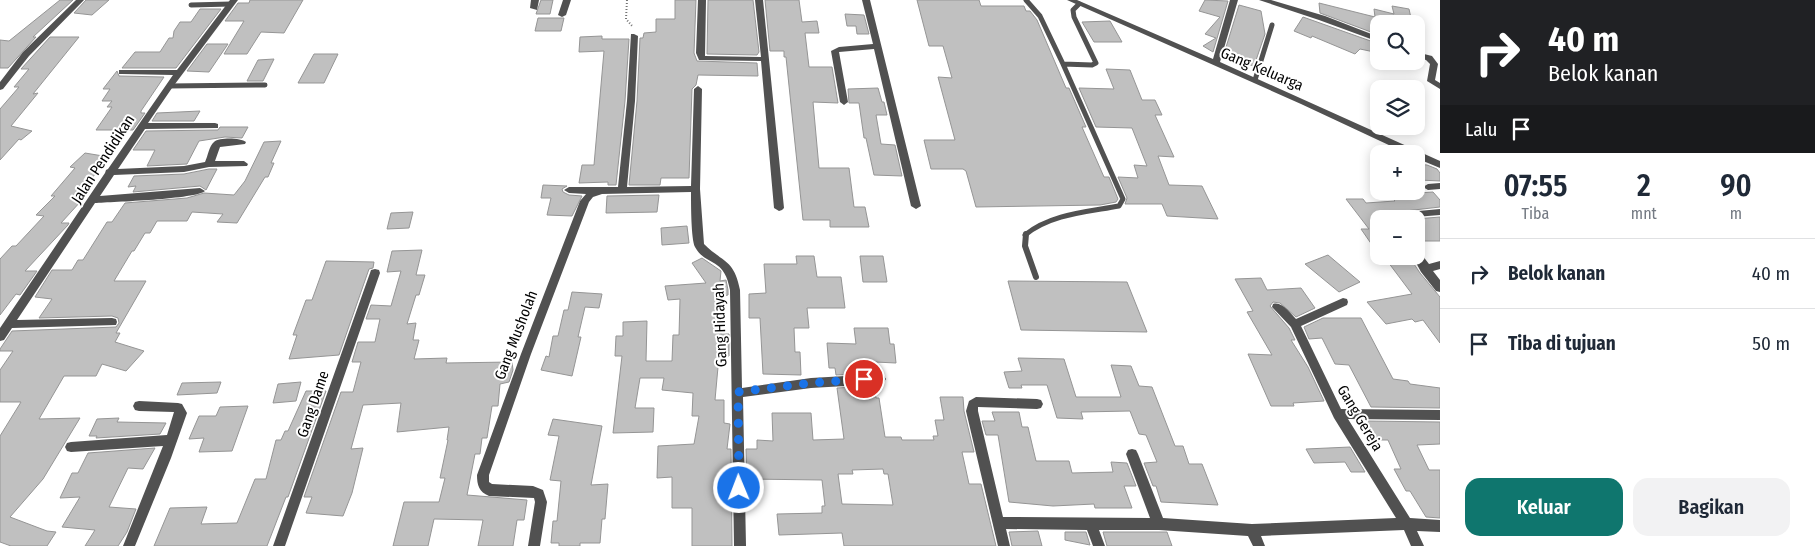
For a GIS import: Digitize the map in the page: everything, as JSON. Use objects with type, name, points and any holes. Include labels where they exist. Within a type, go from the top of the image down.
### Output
[{"type":"street","points":[[0,88],[26,54],[80,0]]},
{"type":"street","points":[[562,15],[566,0]]},
{"type":"street","points":[[702,0],[700,53],[702,58],[764,60]]},
{"type":"street","points":[[759,0],[779,208]]},
{"type":"street","points":[[866,0],[916,206]]},
{"type":"street","points":[[1216,64],[1234,0]]},
{"type":"street","points":[[1263,0],[1322,18],[1370,37]]},
{"type":"street","name":"Jalan Pendidikan","points":[[0,337],[11,324],[109,172],[169,86],[233,2]]},
{"type":"street","name":"Gang Keluarga","points":[[1075,2],[1255,80],[1440,165]]},
{"type":"street","points":[[622,191],[631,101],[634,36]]},
{"type":"street","points":[[844,102],[834,51],[878,46]]},
{"type":"street","points":[[1425,58],[1434,64],[1431,81],[1440,86]]},
{"type":"street","points":[[122,72],[179,73]]},
{"type":"street","name":"Gang Hidayah","points":[[698,89],[695,189],[699,246],[725,265],[734,276],[740,546]]},
{"type":"street","points":[[141,126],[215,126]]},
{"type":"street","points":[[209,164],[216,145],[219,143],[242,142]]},
{"type":"street","points":[[109,172],[184,169],[209,164],[244,164]]},
{"type":"street","points":[[1428,186],[1440,186]]},
{"type":"street","points":[[569,190],[695,189]]},
{"type":"street","points":[[92,200],[200,191]]},
{"type":"street","name":"Gang Musholah","points":[[534,546],[540,502],[539,494],[534,492],[489,490],[483,484],[483,475],[526,354],[585,201],[590,195],[602,191]]},
{"type":"street","points":[[1425,213],[1440,212]]},
{"type":"street","points":[[1423,265],[1440,288]]},
{"type":"street","points":[[1425,268],[1440,265]]},
{"type":"street","name":"Gang Dame","points":[[279,546],[375,273]]},
{"type":"street","points":[[1295,324],[1343,302]]},
{"type":"street","name":"Gang Gereja","points":[[1277,307],[1295,324],[1338,414],[1407,524],[1418,546]]},
{"type":"street","points":[[11,324],[112,322]]},
{"type":"street","points":[[738,392],[811,383],[880,379]]},
{"type":"street","points":[[1004,546],[972,405],[976,402],[1038,404]]},
{"type":"street","points":[[129,546],[181,413],[180,410],[173,407],[139,406]]},
{"type":"street","points":[[1338,414],[1440,415]]},
{"type":"street","points":[[71,447],[172,440]]},
{"type":"street","points":[[1132,454],[1159,524]]},
{"type":"street","points":[[999,523],[1159,524],[1252,530],[1407,524],[1440,526]]},
{"type":"street","points":[[1091,524],[1099,546]]},
{"type":"street","points":[[1252,530],[1259,546]]},
{"type":"lane","points":[[1026,0],[1040,16],[1064,64],[1123,199],[1119,206],[1074,215],[1033,228],[1025,235],[1025,246],[1036,278]]},
{"type":"lane","points":[[191,4],[233,2]]},
{"type":"lane","points":[[1064,64],[1096,63],[1074,17],[1072,10],[1075,2]]},
{"type":"lane","points":[[1255,80],[1272,25]]},
{"type":"lane","points":[[169,86],[265,85]]},
{"type":"path","points":[[627,0],[626,19],[633,27],[634,36]]},
{"type":"building","points":[[60,0],[73,0],[33,37],[36,37],[8,68],[0,68],[0,40],[9,41]]},
{"type":"building","points":[[86,0],[109,0],[92,15],[74,13]]},
{"type":"building","points":[[250,0],[303,0],[284,33],[261,32],[247,54],[224,54],[244,21],[225,21],[238,3],[249,3]]},
{"type":"building","points":[[541,0],[553,0],[550,14],[536,14]]},
{"type":"building","points":[[675,0],[696,0],[694,53],[697,61],[757,63],[758,76],[698,75],[696,85],[692,89],[689,178],[661,178],[660,185],[629,185],[637,101],[640,38],[643,38],[644,33],[656,32],[656,19],[675,19]]},
{"type":"building","points":[[708,0],[753,0],[759,52],[757,55],[707,54]]},
{"type":"building","points":[[765,0],[799,0],[802,22],[817,21],[819,33],[805,33],[809,67],[832,67],[838,103],[813,102],[819,168],[849,168],[854,207],[865,207],[869,227],[830,227],[830,220],[803,220],[786,57],[784,57],[784,51],[770,51]]},
{"type":"building","points":[[917,0],[979,0],[981,6],[1024,6],[1026,11],[1030,11],[1037,20],[1066,88],[1069,88],[1086,127],[1082,127],[1104,177],[1109,177],[1118,199],[1116,202],[1100,205],[976,207],[966,171],[963,169],[931,169],[924,140],[955,140],[938,77],[952,78],[943,46],[929,46]]},
{"type":"building","points":[[1205,0],[1228,1],[1213,52],[1203,46],[1216,38],[1205,34],[1220,17],[1199,11]]},
{"type":"building","points":[[1319,3],[1370,16],[1370,32],[1320,13]]},
{"type":"building","points":[[1239,5],[1261,11],[1265,34],[1254,66],[1223,57]]},
{"type":"building","points":[[1392,6],[1409,9],[1410,15],[1375,15],[1374,9],[1394,14]]},
{"type":"building","points":[[200,9],[221,9],[176,68],[122,68],[135,52],[160,52],[169,38],[173,38],[174,31],[180,22],[191,22]]},
{"type":"building","points":[[845,14],[864,15],[869,34],[857,34],[856,26],[847,26]]},
{"type":"building","points":[[1303,17],[1370,41],[1370,51],[1360,49],[1355,54],[1312,36],[1311,38],[1294,31]]},
{"type":"building","points":[[538,18],[564,18],[561,31],[535,31]]},
{"type":"building","points":[[1110,21],[1122,42],[1094,42],[1082,22]]},
{"type":"building","points":[[602,36],[602,39],[629,39],[625,101],[616,185],[608,185],[608,182],[579,183],[582,165],[594,165],[604,51],[579,52],[580,37]]},
{"type":"building","points":[[50,37],[79,37],[33,94],[38,93],[11,126],[32,131],[21,140],[19,139],[0,160],[0,109],[19,87],[14,87],[29,69],[21,69]]},
{"type":"building","points":[[207,44],[228,44],[209,72],[187,71]]},
{"type":"building","points":[[314,54],[338,54],[324,83],[298,83]]},
{"type":"building","points":[[274,59],[263,81],[247,81],[258,60]]},
{"type":"building","points":[[1106,69],[1130,70],[1142,100],[1155,100],[1162,115],[1155,115],[1174,157],[1158,156],[1169,185],[1202,186],[1218,219],[1167,216],[1162,204],[1125,204],[1127,198],[1118,177],[1138,178],[1134,165],[1147,166],[1132,128],[1096,127],[1079,88],[1114,89]]},
{"type":"building","points":[[117,71],[119,76],[164,77],[141,111],[141,113],[145,113],[133,130],[96,130],[112,107],[107,107],[112,101],[102,101],[110,89],[103,89]]},
{"type":"building","points":[[878,88],[887,115],[876,115],[881,144],[895,145],[902,176],[874,175],[866,138],[864,138],[859,103],[849,103],[848,89]]},
{"type":"building","points":[[200,111],[194,121],[152,121],[157,113]]},
{"type":"building","points":[[220,127],[248,127],[242,138],[225,137],[199,141],[187,164],[147,166],[155,150],[133,150],[146,131],[218,130]]},
{"type":"building","points":[[281,141],[271,163],[274,163],[268,177],[265,177],[237,223],[217,222],[223,214],[192,212],[187,221],[157,221],[150,233],[145,233],[134,251],[132,251],[114,281],[146,281],[116,333],[120,333],[115,342],[144,351],[126,371],[102,364],[96,376],[64,376],[39,419],[80,418],[43,479],[10,517],[47,531],[56,532],[47,546],[11,546],[0,542],[0,436],[21,402],[0,402],[0,370],[13,351],[0,351],[0,349],[12,331],[116,327],[119,323],[118,318],[112,316],[39,318],[52,299],[35,297],[52,270],[72,270],[78,260],[83,260],[107,222],[112,222],[125,203],[187,198],[204,193],[234,195],[245,181],[264,142]]},
{"type":"building","points":[[85,153],[109,157],[74,200],[81,201],[61,223],[69,223],[68,225],[25,271],[37,271],[20,295],[16,294],[0,315],[0,259],[12,246],[16,246],[44,216],[36,215],[55,196],[51,196],[75,168],[70,167]]},
{"type":"building","points":[[1425,165],[1437,169],[1440,173],[1440,181],[1425,180]]},
{"type":"building","points":[[217,169],[206,190],[200,186],[133,192],[136,186],[128,187],[134,176],[184,174]]},
{"type":"building","points":[[543,185],[567,186],[562,189],[563,192],[569,195],[582,196],[572,216],[547,215],[551,198],[541,198]]},
{"type":"building","points":[[1433,192],[1440,200],[1440,207],[1414,210],[1370,210],[1370,242],[1361,229],[1369,229],[1346,199],[1363,199],[1366,203],[1394,200],[1425,200],[1425,193]]},
{"type":"building","points":[[659,195],[657,212],[606,213],[607,196]]},
{"type":"building","points":[[413,212],[409,228],[387,229],[391,213]]},
{"type":"building","points":[[1440,217],[1440,241],[1425,241],[1425,218]]},
{"type":"building","points":[[687,226],[689,243],[662,245],[661,228]]},
{"type":"building","points":[[422,250],[416,275],[425,275],[419,295],[416,295],[407,324],[416,323],[413,340],[419,340],[414,359],[447,358],[446,363],[512,362],[513,370],[509,382],[500,384],[498,406],[492,406],[487,438],[482,438],[480,454],[475,454],[467,495],[527,500],[524,520],[517,520],[513,546],[478,546],[483,520],[434,519],[428,546],[393,546],[404,502],[439,502],[445,478],[440,478],[449,427],[397,432],[401,403],[363,405],[351,449],[363,448],[352,493],[343,516],[306,513],[312,497],[304,497],[341,392],[353,392],[361,362],[352,362],[358,342],[375,342],[380,319],[366,319],[371,305],[391,306],[401,271],[387,272],[392,251]]},
{"type":"building","points":[[1328,255],[1360,282],[1339,292],[1305,264]]},
{"type":"building","points":[[796,256],[814,256],[817,277],[841,277],[845,308],[807,308],[809,328],[794,328],[795,352],[800,352],[801,375],[763,374],[760,318],[749,318],[749,294],[766,293],[764,264],[797,264]]},
{"type":"building","points":[[860,256],[883,256],[887,282],[863,282]]},
{"type":"building","points":[[702,258],[721,271],[720,281],[726,280],[728,290],[728,295],[723,296],[721,334],[729,334],[729,356],[719,356],[715,400],[724,400],[724,423],[730,424],[727,449],[731,449],[732,546],[692,546],[692,508],[672,508],[672,477],[657,478],[658,446],[694,444],[699,416],[692,416],[693,393],[662,390],[664,378],[640,378],[635,408],[654,408],[653,432],[613,433],[622,356],[615,356],[616,336],[623,336],[623,322],[647,321],[646,361],[672,361],[673,335],[679,335],[680,299],[668,300],[665,286],[706,283],[692,263]]},
{"type":"building","points":[[326,261],[374,262],[373,268],[369,269],[339,355],[289,359],[297,335],[293,335],[306,300],[312,300]]},
{"type":"building","points":[[1390,265],[1415,265],[1440,297],[1440,343],[1423,320],[1415,322],[1412,319],[1386,324],[1367,302],[1412,294]]},
{"type":"building","points":[[1261,278],[1267,290],[1301,288],[1315,308],[1296,317],[1280,303],[1273,302],[1270,306],[1289,328],[1295,340],[1291,340],[1308,367],[1324,401],[1293,403],[1294,406],[1271,406],[1248,354],[1272,355],[1247,312],[1253,311],[1235,279]]},
{"type":"building","points":[[1008,281],[1127,282],[1147,332],[1021,330]]},
{"type":"building","points":[[572,292],[602,294],[599,308],[585,307],[578,337],[581,337],[572,376],[541,370],[546,356],[549,357],[553,336],[558,336],[564,310],[568,310]]},
{"type":"building","points":[[1323,318],[1361,318],[1393,379],[1408,381],[1410,384],[1440,388],[1440,408],[1371,407],[1349,365],[1335,364],[1322,338],[1309,339],[1304,327]]},
{"type":"building","points":[[854,328],[888,328],[890,344],[894,344],[896,363],[875,362],[875,366],[871,366],[872,373],[836,375],[835,368],[829,368],[827,343],[856,344]]},
{"type":"building","points":[[1018,358],[1064,359],[1076,397],[1121,397],[1111,365],[1131,366],[1139,386],[1152,387],[1175,446],[1183,446],[1189,464],[1202,464],[1218,505],[1161,502],[1156,486],[1153,486],[1144,463],[1157,462],[1146,435],[1139,434],[1130,411],[1081,412],[1083,419],[1057,418],[1047,385],[1021,385],[1022,388],[1009,388],[1004,372],[1022,371]]},
{"type":"building","points":[[221,382],[217,393],[177,395],[182,383]]},
{"type":"building","points":[[301,382],[296,401],[273,403],[278,384]]},
{"type":"building","points":[[874,386],[876,398],[879,398],[885,437],[901,437],[902,440],[934,440],[933,436],[938,436],[935,420],[944,420],[940,397],[963,397],[964,411],[974,452],[962,452],[969,484],[981,484],[996,546],[844,546],[842,533],[779,535],[777,514],[822,513],[822,506],[825,506],[822,480],[747,479],[746,449],[757,449],[757,440],[773,441],[772,413],[811,413],[813,440],[844,439],[837,388]],"holes":[[[883,469],[884,474],[888,474],[893,505],[842,504],[838,474],[853,474],[852,470]]]},
{"type":"building","points":[[306,391],[326,391],[288,497],[286,497],[267,546],[154,546],[170,508],[207,507],[201,524],[237,523],[255,479],[266,479],[276,440],[281,440],[285,431],[288,431]]},
{"type":"building","points":[[248,406],[232,451],[199,452],[204,438],[189,439],[199,416],[216,416],[220,407]]},
{"type":"building","points":[[992,412],[1019,412],[1022,427],[1028,427],[1036,461],[1069,461],[1072,473],[1113,472],[1111,462],[1127,463],[1136,486],[1124,486],[1132,508],[1095,508],[1094,504],[1053,506],[1009,502],[998,435],[986,435],[982,421],[995,421]]},
{"type":"building","points":[[119,418],[117,422],[166,423],[160,434],[96,438],[97,436],[89,436],[97,419]]},
{"type":"building","points":[[553,419],[602,426],[591,485],[608,484],[605,519],[602,519],[600,543],[580,543],[580,546],[559,546],[559,543],[551,543],[553,521],[557,521],[561,481],[550,480],[559,436],[548,435]]},
{"type":"building","points":[[1366,421],[1440,422],[1440,444],[1417,445],[1429,470],[1440,470],[1440,518],[1426,517],[1410,491],[1406,491],[1394,469],[1401,469],[1388,440],[1376,440]]},
{"type":"building","points":[[1350,447],[1365,472],[1351,472],[1345,462],[1314,463],[1306,449]]},
{"type":"building","points":[[155,448],[143,469],[128,468],[109,507],[136,509],[127,532],[118,546],[85,546],[95,530],[62,527],[80,497],[60,498],[72,473],[78,473],[88,453]]},
{"type":"building","points":[[1038,531],[1042,546],[1012,546],[1009,532]]},
{"type":"building","points":[[1065,532],[1086,532],[1090,545],[1065,540]]},
{"type":"building","points":[[1103,532],[1167,532],[1172,546],[1107,546]]},
{"type":"route","points":[[739,488],[738,392],[864,379]]}]
